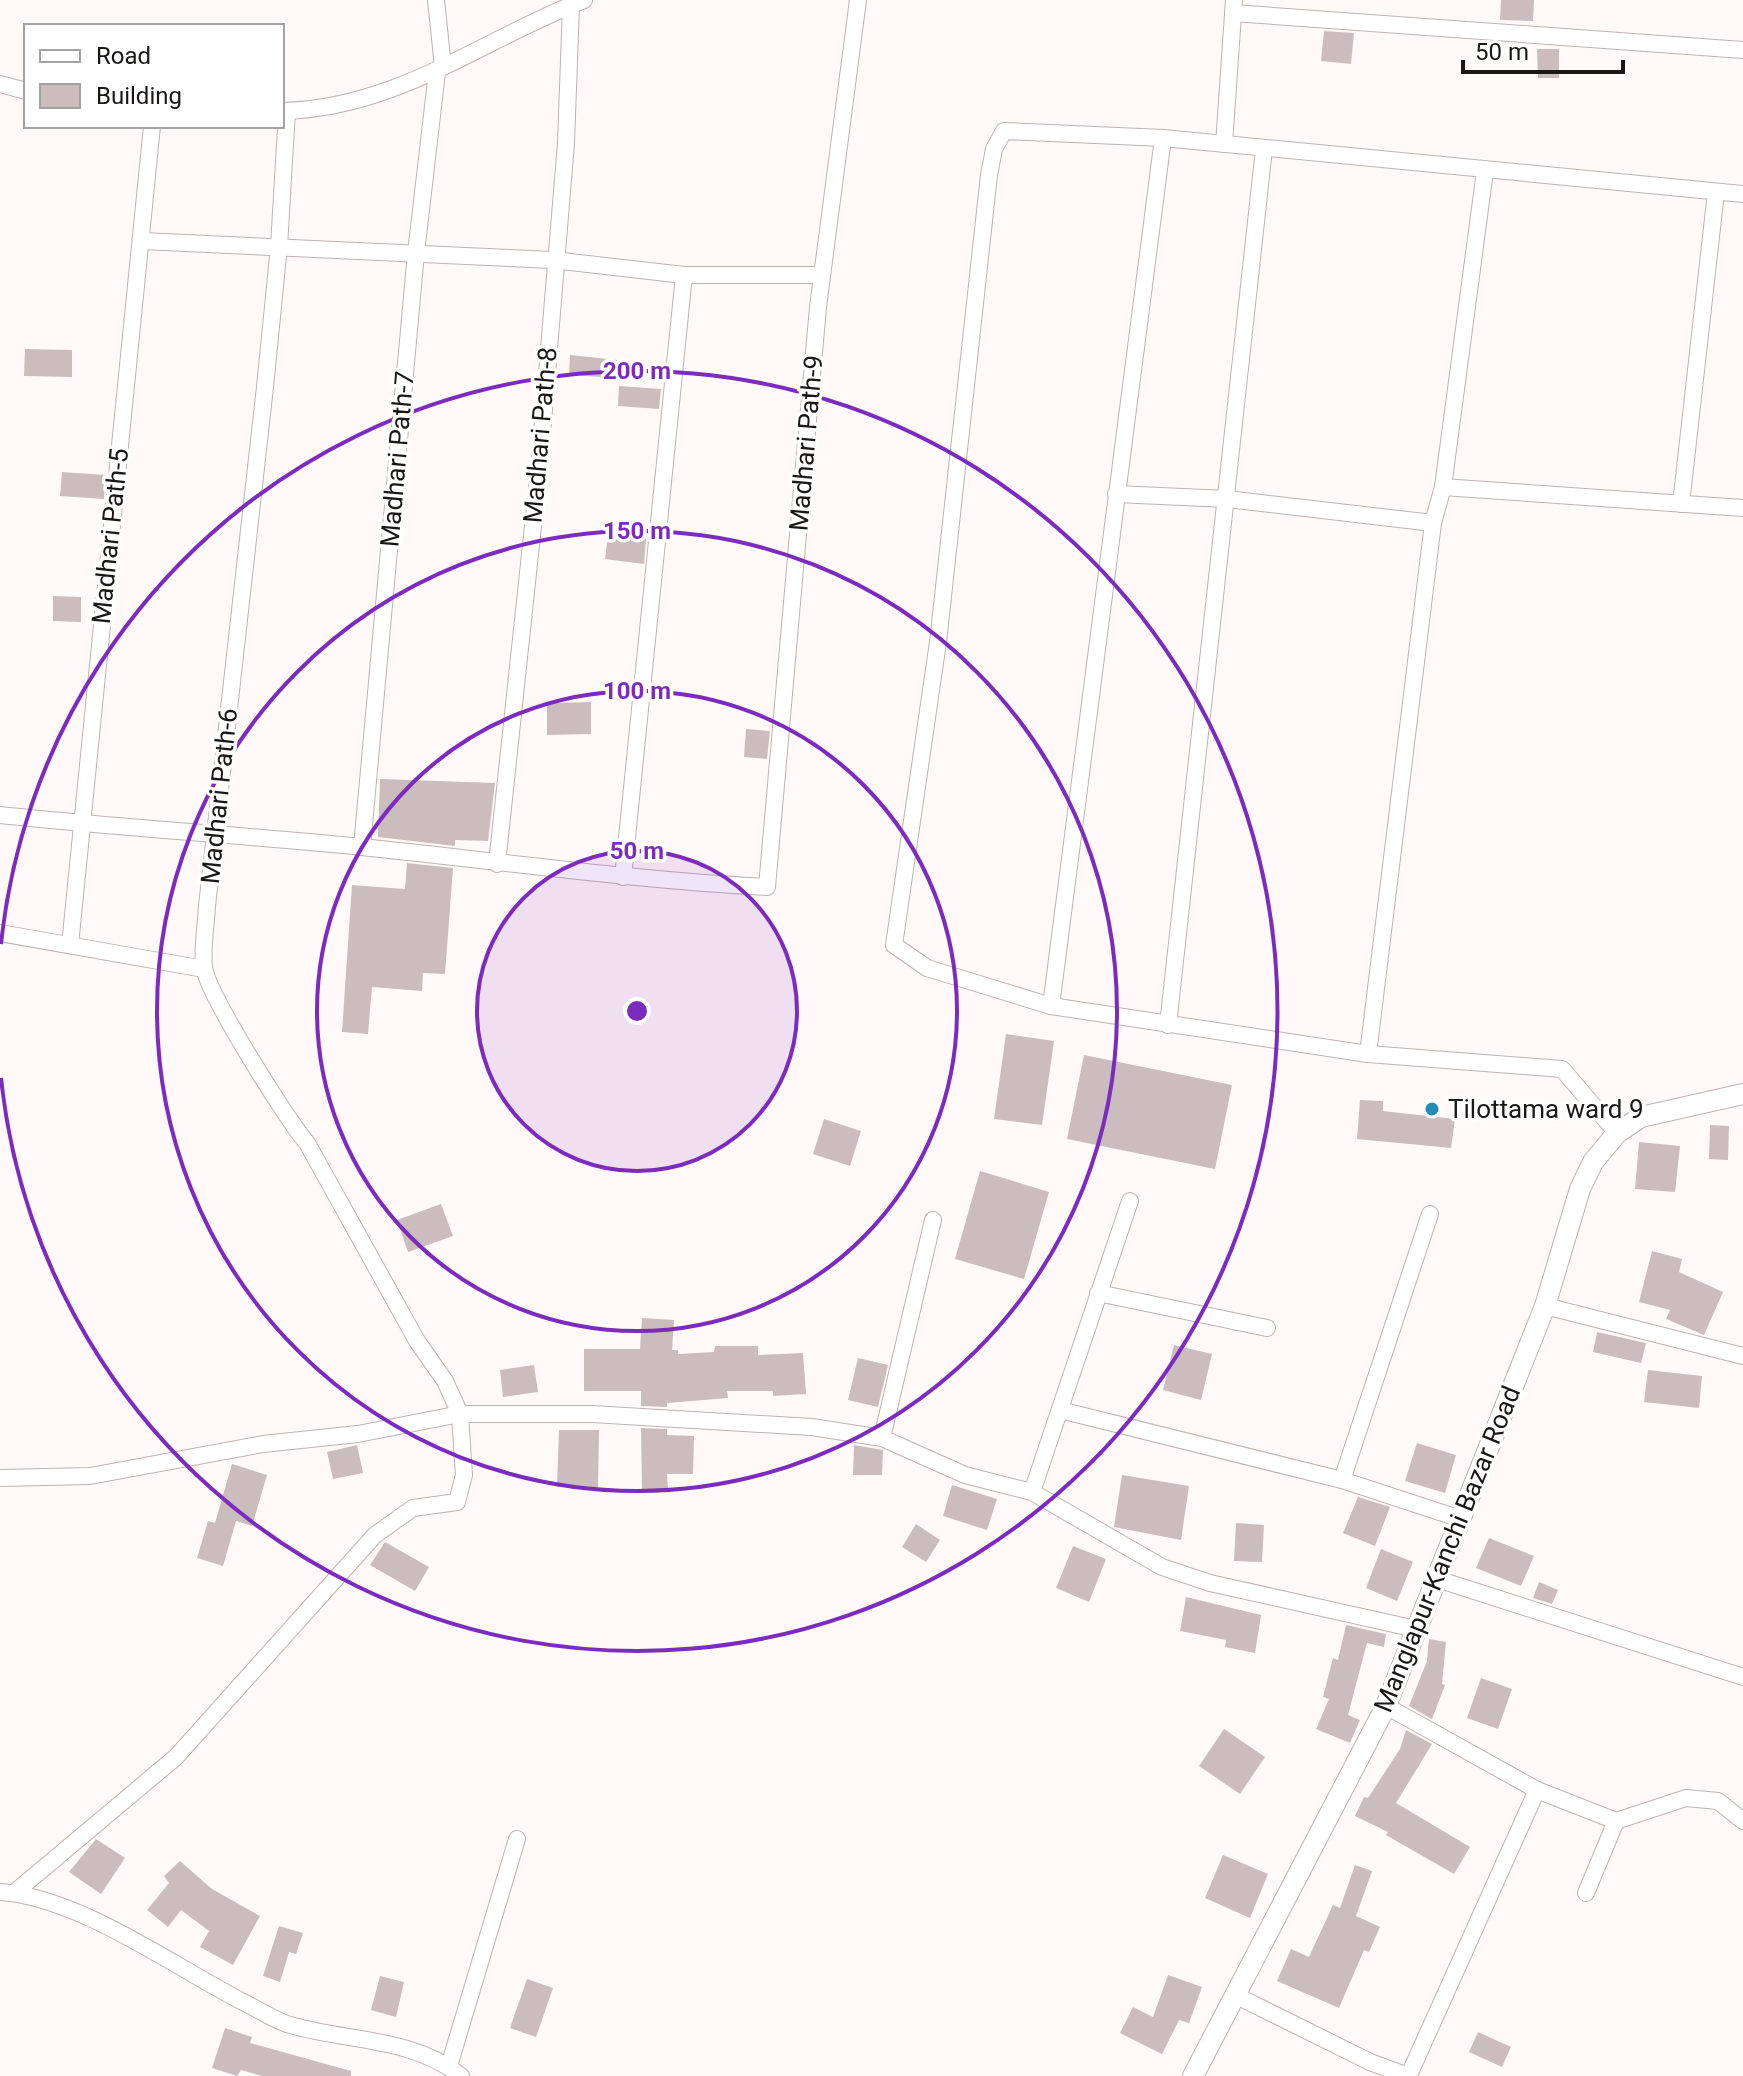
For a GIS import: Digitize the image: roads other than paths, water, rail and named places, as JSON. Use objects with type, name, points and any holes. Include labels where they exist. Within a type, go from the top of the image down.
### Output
[{"type":"street","name":"Madhari Path-7","points":[[362,847],[416,253],[440,69],[436,0]]},
{"type":"street","name":"Madhari Path-9","points":[[623,877],[767,887],[822,275],[858,0]]},
{"type":"street","points":[[285,111],[362,101],[440,69],[578,2]]},
{"type":"street","name":"Madhari Path-8","points":[[497,864],[539,470],[553,260],[578,2]]},
{"type":"street","points":[[1224,144],[1233,7],[1743,50]]},
{"type":"street","points":[[0,84],[24,90]]},
{"type":"street","name":"Madhari Path-6","points":[[285,111],[279,246],[214,837],[204,969],[213,992],[285,1117],[307,1143],[417,1341],[445,1381],[460,1414]]},
{"type":"street","name":"Madhari Path-5","points":[[70,945],[79,824],[152,128]]},
{"type":"street","points":[[1617,1133],[1562,1069],[1368,1054],[1051,1006],[927,968],[894,945],[938,642],[989,175],[994,149],[1004,131],[1163,138],[1743,194]]},
{"type":"street","points":[[1051,1006],[1163,138]]},
{"type":"street","points":[[1168,1025],[1264,149]]},
{"type":"street","points":[[1368,1054],[1433,523],[1443,487],[1485,171]]},
{"type":"street","points":[[1681,504],[1716,192]]},
{"type":"street","points":[[142,241],[553,260],[684,275],[822,275]]},
{"type":"street","points":[[0,815],[214,837],[362,847],[623,877],[684,275]]},
{"type":"street","points":[[1443,487],[1743,508]]},
{"type":"street","points":[[1116,494],[1227,499],[1433,523]]},
{"type":"street","points":[[0,933],[204,969]]},
{"type":"street","name":"Manglapur-Kanchi Bazar Road","points":[[1193,2076],[1386,1706],[1545,1306],[1580,1189],[1593,1162],[1617,1133],[1653,1113],[1743,1094]]},
{"type":"street","points":[[1032,1492],[1130,1201]]},
{"type":"street","points":[[1342,1480],[1430,1214]]},
{"type":"street","points":[[882,1438],[933,1220]]},
{"type":"street","points":[[1098,1293],[1267,1328]]},
{"type":"street","points":[[1545,1306],[1743,1356]]},
{"type":"street","points":[[1060,1410],[1342,1480],[1461,1519]]},
{"type":"street","points":[[7,1893],[176,1757],[375,1535],[413,1508],[457,1502],[464,1475],[460,1414]]},
{"type":"street","points":[[0,1478],[90,1476],[263,1444],[358,1434],[460,1414],[592,1414],[812,1427],[882,1438],[965,1475],[1032,1492],[1162,1567],[1210,1583],[1416,1629]]},
{"type":"street","points":[[1437,1579],[1743,1677]]},
{"type":"street","points":[[1386,1706],[1537,1790],[1616,1821],[1686,1798],[1718,1801],[1743,1821]]},
{"type":"street","points":[[1235,1995],[1370,2062],[1409,2075],[1537,1790]]},
{"type":"street","points":[[1586,1893],[1616,1821]]},
{"type":"street","points":[[7,1893],[105,1925],[186,1973],[287,2024],[395,2044],[455,2071],[517,1839]]},
{"type":"place","name":"Tilottama ward 9","points":[[1432,1109]]}]
